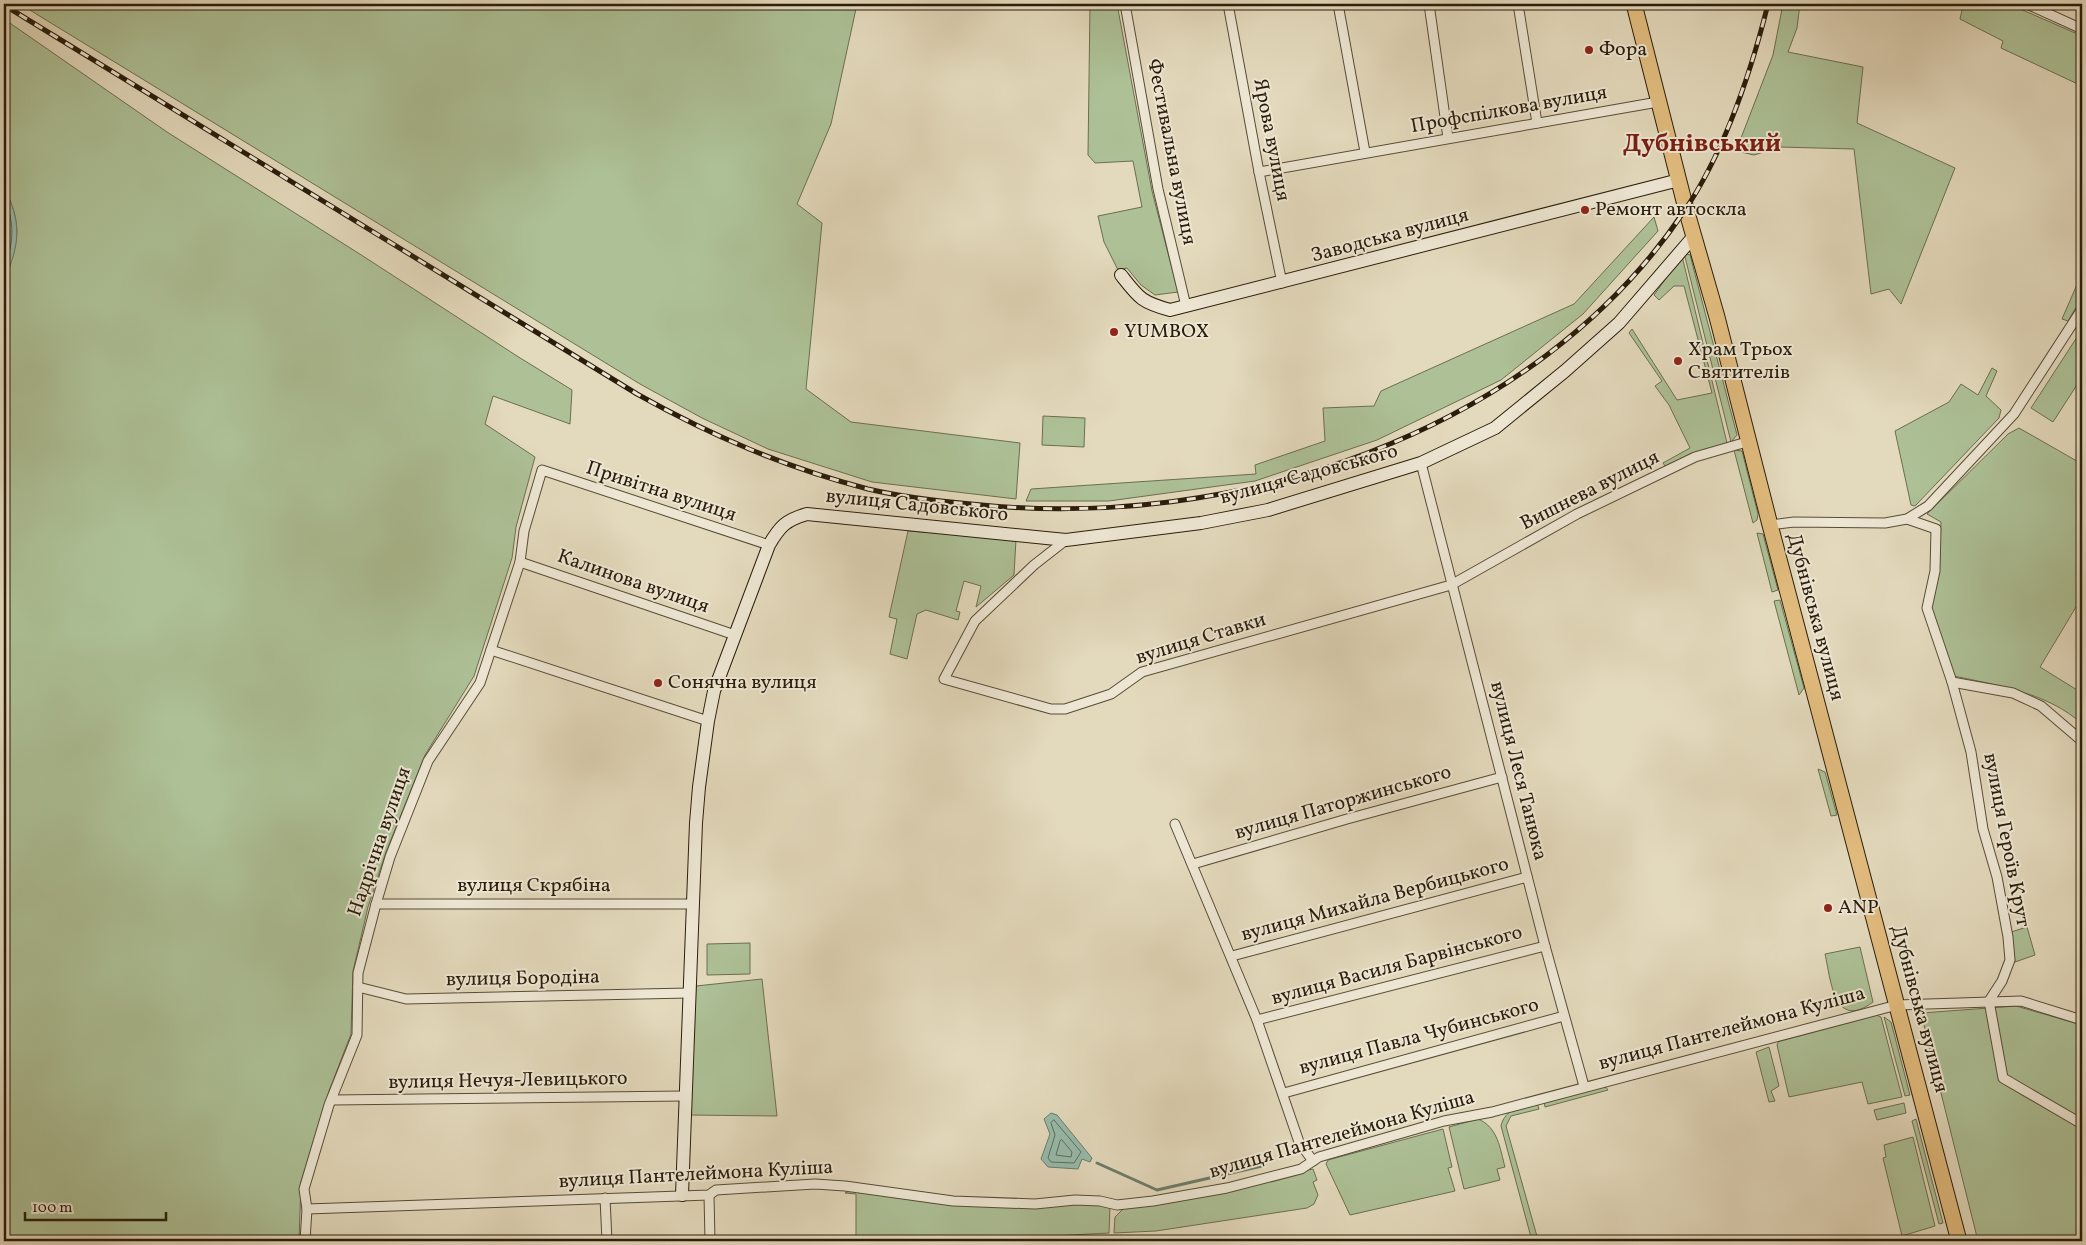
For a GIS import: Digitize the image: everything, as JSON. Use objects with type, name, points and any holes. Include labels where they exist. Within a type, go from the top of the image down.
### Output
[{"type":"main road","name":"Дубнівська вулиця","points":[[1634,4],[1658,102],[1750,441],[1770,525],[1960,1241]]},
{"type":"street","name":"Фестивальна вулиця","points":[[1125,4],[1158,189],[1186,306]]},
{"type":"street","name":"Ярова вулиця","points":[[1228,4],[1282,283]]},
{"type":"street","points":[[1338,4],[1365,152]]},
{"type":"street","points":[[1429,4],[1448,138]]},
{"type":"street","points":[[1518,4],[1537,123]]},
{"type":"street","points":[[2027,4],[2082,29]]},
{"type":"street","name":"Профспілкова вулиця","points":[[1259,172],[1658,102]]},
{"type":"street","name":"Заводська вулиця","points":[[1121,275],[1137,295],[1149,304],[1170,310],[1282,283],[1679,180]]},
{"type":"street","name":"вулиця Садовського","points":[[769,545],[778,530],[792,518],[807,514],[1066,540],[1201,523],[1268,510],[1421,463],[1495,428],[1565,370],[1619,323],[1694,236]]},
{"type":"street","points":[[1770,525],[1794,522],[1885,522],[1906,519],[1928,506],[2014,414],[2082,309]]},
{"type":"street","name":"Вишнева вулиця","points":[[1451,585],[1585,510],[1695,457],[1750,441]]},
{"type":"street","name":"вулиця Леся Танюка","points":[[1421,463],[1545,946],[1584,1086]]},
{"type":"street","name":"Привітна вулиця","points":[[542,470],[769,545]]},
{"type":"street","name":"Надрічна вулиця","points":[[305,1241],[307,1209],[304,1189],[332,1100],[357,1035],[358,973],[390,857],[428,761],[480,684],[520,562],[524,531],[542,470]]},
{"type":"street","name":"вулиця Героїв Крут","points":[[1906,519],[1936,529],[1935,571],[1927,608],[1952,682],[1970,752],[1983,829],[1997,877],[2008,937],[2010,960],[2002,981],[1989,1001]]},
{"type":"street","name":"вулиця Ставки","points":[[1066,540],[1034,565],[975,621],[944,679],[1051,709],[1065,709],[1111,694],[1142,672],[1451,585]]},
{"type":"street","points":[[682,1194],[696,823],[708,721],[714,691],[769,545]]},
{"type":"street","name":"Калинова вулиця","points":[[520,562],[735,635]]},
{"type":"street","points":[[491,650],[708,721]]},
{"type":"street","points":[[1952,682],[2013,693],[2041,706],[2082,741]]},
{"type":"street","name":"вулиця Паторжинського","points":[[1193,864],[1347,819],[1502,777]]},
{"type":"street","points":[[1175,824],[1232,956],[1257,1020],[1284,1093],[1299,1142],[1313,1162]]},
{"type":"street","name":"вулиця Михайла Вербицького","points":[[1232,956],[1527,877]]},
{"type":"street","name":"вулиця Скрябіна","points":[[376,904],[692,904]]},
{"type":"street","name":"вулиця Василя Барвінського","points":[[1257,1020],[1545,946]]},
{"type":"street","name":"вулиця Бородіна","points":[[358,987],[406,999],[689,993]]},
{"type":"street","points":[[1989,1001],[2003,1078],[2082,1124]]},
{"type":"street","points":[[1897,1005],[2020,1001],[2082,1020]]},
{"type":"street","name":"вулиця Пантелеймона Куліша","points":[[307,1209],[682,1194],[709,1195],[716,1190],[815,1184],[845,1186],[954,1201],[1035,1204],[1075,1200],[1100,1201],[1116,1205],[1153,1201],[1227,1188],[1301,1169],[1319,1157],[1444,1122],[1492,1112],[1584,1086],[1897,1005]]},
{"type":"street","name":"вулиця Павла Чубинського","points":[[1284,1093],[1564,1016]]},
{"type":"street","name":"вулиця Нечуя-Левицького","points":[[332,1100],[685,1096]]},
{"type":"street","points":[[709,1195],[710,1241]]},
{"type":"street","points":[[605,1198],[607,1241]]},
{"type":"shaded area","points":[[20,4],[857,4],[831,124],[797,204],[822,223],[806,389],[851,422],[1020,443],[1016,499],[872,482],[768,449],[702,418],[640,384]]},
{"type":"shaded area","points":[[1090,4],[1117,4],[1152,191],[1178,292],[1155,295],[1141,285],[1127,268],[1118,270],[1104,242],[1098,216],[1142,207],[1133,161],[1095,163],[1088,155]]},
{"type":"shaded area","points":[[1783,4],[1800,4],[1797,28],[1788,52],[1863,67],[1857,123],[1955,168],[1901,304],[1889,289],[1871,294],[1854,149],[1780,147],[1754,155],[1736,151],[1773,55]]},
{"type":"shaded area","points":[[1959,4],[2009,4],[2082,36],[2082,86],[2001,48],[2003,41],[1960,19],[1963,6]]},
{"type":"shaded area","points":[[4,19],[167,132],[572,390],[570,424],[493,396],[485,424],[535,457],[516,527],[512,558],[474,676],[425,755],[386,852],[368,907],[353,971],[351,1034],[329,1091],[301,1182],[299,1241],[4,1241],[4,280],[13,255],[17,234],[14,212],[4,188]]},
{"type":"shaded area","points":[[1654,217],[1658,231],[1583,314],[1501,380],[1377,440],[1255,481],[1109,501],[1026,501],[1031,489],[1256,474],[1255,465],[1325,441],[1323,408],[1374,406],[1381,391],[1574,304]]},
{"type":"shaded area","points":[[1684,253],[1690,255],[1737,435],[1731,442]]},
{"type":"shaded area","points":[[1682,256],[1727,443],[1694,453],[1665,466],[1663,463],[1690,448],[1669,405],[1655,386],[1662,381],[1629,333],[1632,329],[1677,400],[1712,393],[1684,286],[1674,286],[1659,300],[1654,295]]},
{"type":"shaded area","points":[[2082,273],[2082,297],[2068,321],[2062,319]]},
{"type":"shaded area","points":[[2081,331],[2082,377],[2053,422],[2031,408]]},
{"type":"shaded area","points":[[1992,368],[1997,371],[1986,396],[2001,410],[1999,418],[1916,505],[1911,505],[1895,431],[1949,402],[1961,384],[1978,395]]},
{"type":"shaded area","points":[[1043,416],[1085,418],[1084,447],[1042,445]]},
{"type":"shaded area","points":[[2019,428],[2082,464],[2082,597],[2040,667],[2082,693],[2082,724],[2069,713],[2038,698],[2004,687],[1954,676],[1931,609],[1939,574],[1941,522],[1927,514],[2008,434]]},
{"type":"shaded area","points":[[1734,450],[1742,451],[1758,514],[1757,520],[1753,523]]},
{"type":"shaded area","points":[[908,531],[1016,539],[1014,575],[976,607],[981,586],[964,581],[956,611],[960,612],[958,620],[926,610],[917,614],[907,659],[890,654],[897,619],[889,617]]},
{"type":"shaded area","points":[[1757,533],[1763,534],[1778,590],[1772,592]]},
{"type":"shaded area","points":[[1780,600],[1804,688],[1799,695],[1774,601]]},
{"type":"shaded area","points":[[1818,769],[1825,772],[1837,815],[1831,816]]},
{"type":"shaded area","points":[[2027,927],[2035,955],[2015,962],[2011,932]]},
{"type":"shaded area","points":[[750,943],[750,974],[707,975],[707,944]]},
{"type":"shaded area","points":[[1860,947],[1873,1002],[1860,1009],[1850,1011],[1842,1007],[1837,999],[1825,954]]},
{"type":"shaded area","points":[[762,979],[777,1116],[689,1115],[696,986]]},
{"type":"shaded area","points":[[2016,1006],[2082,1025],[2082,1241],[1978,1241],[1921,1013]]},
{"type":"shaded area","points":[[1876,1015],[1881,1017],[1902,1097],[1868,1104],[1862,1082],[1789,1097],[1777,1045],[1779,1040]]},
{"type":"shaded area","points":[[1884,1017],[1891,1022],[1910,1095],[1905,1096]]},
{"type":"shaded area","points":[[1769,1047],[1779,1086],[1771,1091],[1775,1101],[1769,1102],[1756,1052]]},
{"type":"shaded area","points":[[1604,1085],[1608,1090],[1545,1107],[1544,1101]]},
{"type":"shaded area","points":[[1537,1103],[1539,1109],[1511,1116],[1506,1126],[1538,1240],[1532,1241],[1501,1126],[1506,1115],[1510,1112],[1520,1107]]},
{"type":"shaded area","points":[[1904,1103],[1906,1113],[1877,1120],[1874,1110]]},
{"type":"shaded area","points":[[1478,1119],[1490,1127],[1494,1133],[1500,1146],[1505,1167],[1497,1169],[1500,1180],[1464,1189],[1449,1127]]},
{"type":"shaded area","points":[[1916,1119],[1943,1223],[1939,1224],[1912,1121]]},
{"type":"shaded area","points":[[1443,1129],[1452,1167],[1448,1168],[1455,1191],[1350,1215],[1326,1164],[1328,1160]]},
{"type":"shaded area","points":[[1913,1137],[1935,1226],[1902,1236],[1883,1158],[1886,1157],[1884,1145]]},
{"type":"shaded area","points":[[1313,1169],[1317,1180],[1313,1182],[1318,1195],[1314,1204],[1307,1208],[1156,1231],[1114,1233],[1115,1217],[1125,1207]]},
{"type":"shaded area","points":[[856,1189],[953,1204],[1075,1202],[1110,1206],[1109,1233],[957,1241],[856,1241],[856,1194],[845,1193]]},
{"type":"water","points":[[4,188],[14,212],[17,234],[13,256],[4,280]]},
{"type":"water","points":[[1051,1113],[1057,1115],[1092,1158],[1090,1162],[1082,1159],[1078,1169],[1048,1167],[1041,1159],[1050,1134],[1044,1119]]},
{"type":"waterway","points":[[1097,1163],[1157,1190],[1262,1166]]},
{"type":"railway","points":[[4,5],[637,394],[721,437],[807,471],[881,492],[971,504],[1070,509],[1171,502],[1272,483],[1369,452],[1462,410],[1546,355],[1622,289],[1685,210],[1712,163],[1735,111],[1745,84],[1768,4]]},
{"type":"place","name":"Фора","points":[[1589,50]]},
{"type":"place","name":"Ремонт автоскла","points":[[1585,210]]},
{"type":"place","name":"YUMBOX","points":[[1114,332]]},
{"type":"place","name":"Храм Трьох Святителів","points":[[1678,361]]},
{"type":"place","name":"Сонячна вулиця","points":[[658,683]]},
{"type":"place","name":"ANP","points":[[1828,908]]},
{"type":"district","name":"Дубнівський","points":[[1702,144]]}]
